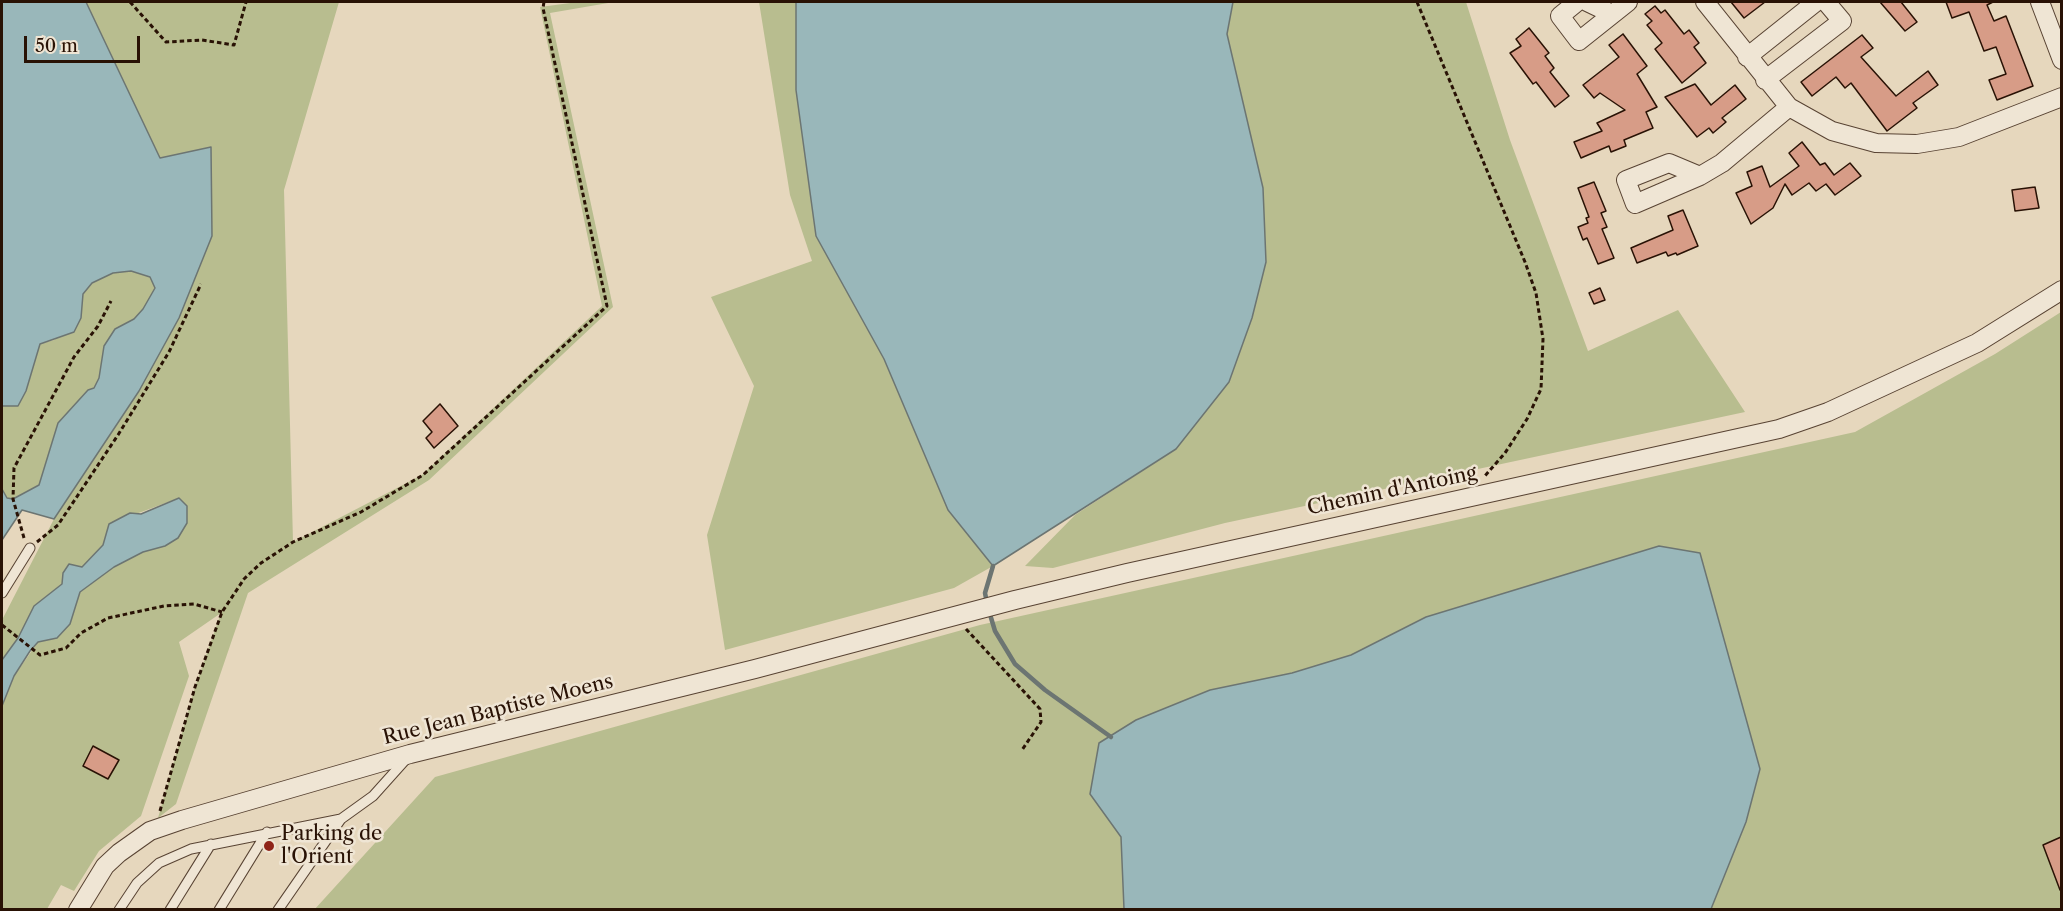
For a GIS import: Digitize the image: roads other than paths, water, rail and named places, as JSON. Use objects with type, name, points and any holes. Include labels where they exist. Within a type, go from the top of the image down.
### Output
[{"type":"street","points":[[1577,2],[1560,16],[1579,41],[1628,2]]},
{"type":"street","points":[[1587,2],[1612,14]]},
{"type":"street","points":[[1705,2],[1789,107],[1832,131],[1876,143],[1917,144],[1959,137],[2061,97]]},
{"type":"street","points":[[1747,57],[1816,2]]},
{"type":"street","points":[[1766,80],[1842,21],[1826,2]]},
{"type":"street","points":[[2040,2],[2061,60]]},
{"type":"street","points":[[1700,176],[1722,163],[1789,107]]},
{"type":"street","name":"Chemin d'Antoing","points":[[963,618],[1015,600],[1471,496],[1698,449],[1779,429],[1827,412],[1977,343],[2061,290]]},
{"type":"street","name":"Rue Jean Baptiste Moens","points":[[78,909],[105,866],[119,853],[150,831],[182,820],[410,754],[963,618]]},
{"type":"lane","points":[[2,593],[30,548]]},
{"type":"lane","points":[[278,909],[341,819],[373,796],[410,754]]},
{"type":"lane","points":[[119,909],[136,883],[159,863],[191,849],[341,819]]},
{"type":"lane","points":[[219,909],[267,832]]},
{"type":"lane","points":[[170,909],[211,844]]},
{"type":"water","points":[[2,2],[86,2],[160,158],[211,147],[212,236],[179,318],[139,391],[54,519],[22,510],[2,540],[2,489],[7,498],[13,499],[39,485],[58,423],[88,390],[94,388],[99,378],[104,346],[115,329],[134,319],[143,309],[155,288],[150,277],[131,271],[113,273],[92,283],[83,294],[81,318],[74,332],[40,344],[26,391],[18,406],[2,406]]},
{"type":"water","points":[[796,2],[1233,2],[1227,34],[1263,188],[1266,262],[1252,318],[1229,382],[1176,449],[993,566],[948,510],[884,359],[816,236],[796,90]]},
{"type":"water","points":[[179,498],[187,506],[187,523],[178,538],[165,546],[143,552],[114,567],[80,592],[70,624],[57,638],[38,642],[30,651],[14,676],[2,706],[2,660],[18,638],[34,606],[62,584],[63,573],[69,564],[82,567],[103,545],[109,524],[130,513],[141,514]]},
{"type":"water","points":[[1659,546],[1700,553],[1760,769],[1746,822],[1711,909],[1124,909],[1121,837],[1090,794],[1099,743],[1136,720],[1210,690],[1292,673],[1351,655],[1426,617]]},
{"type":"waterway","points":[[987,603],[985,593],[993,566]]},
{"type":"waterway","points":[[989,611],[995,631],[1015,664],[1045,690],[1111,737]]},
{"type":"place","name":"Parking de l'Orient","points":[[269,846]]}]
